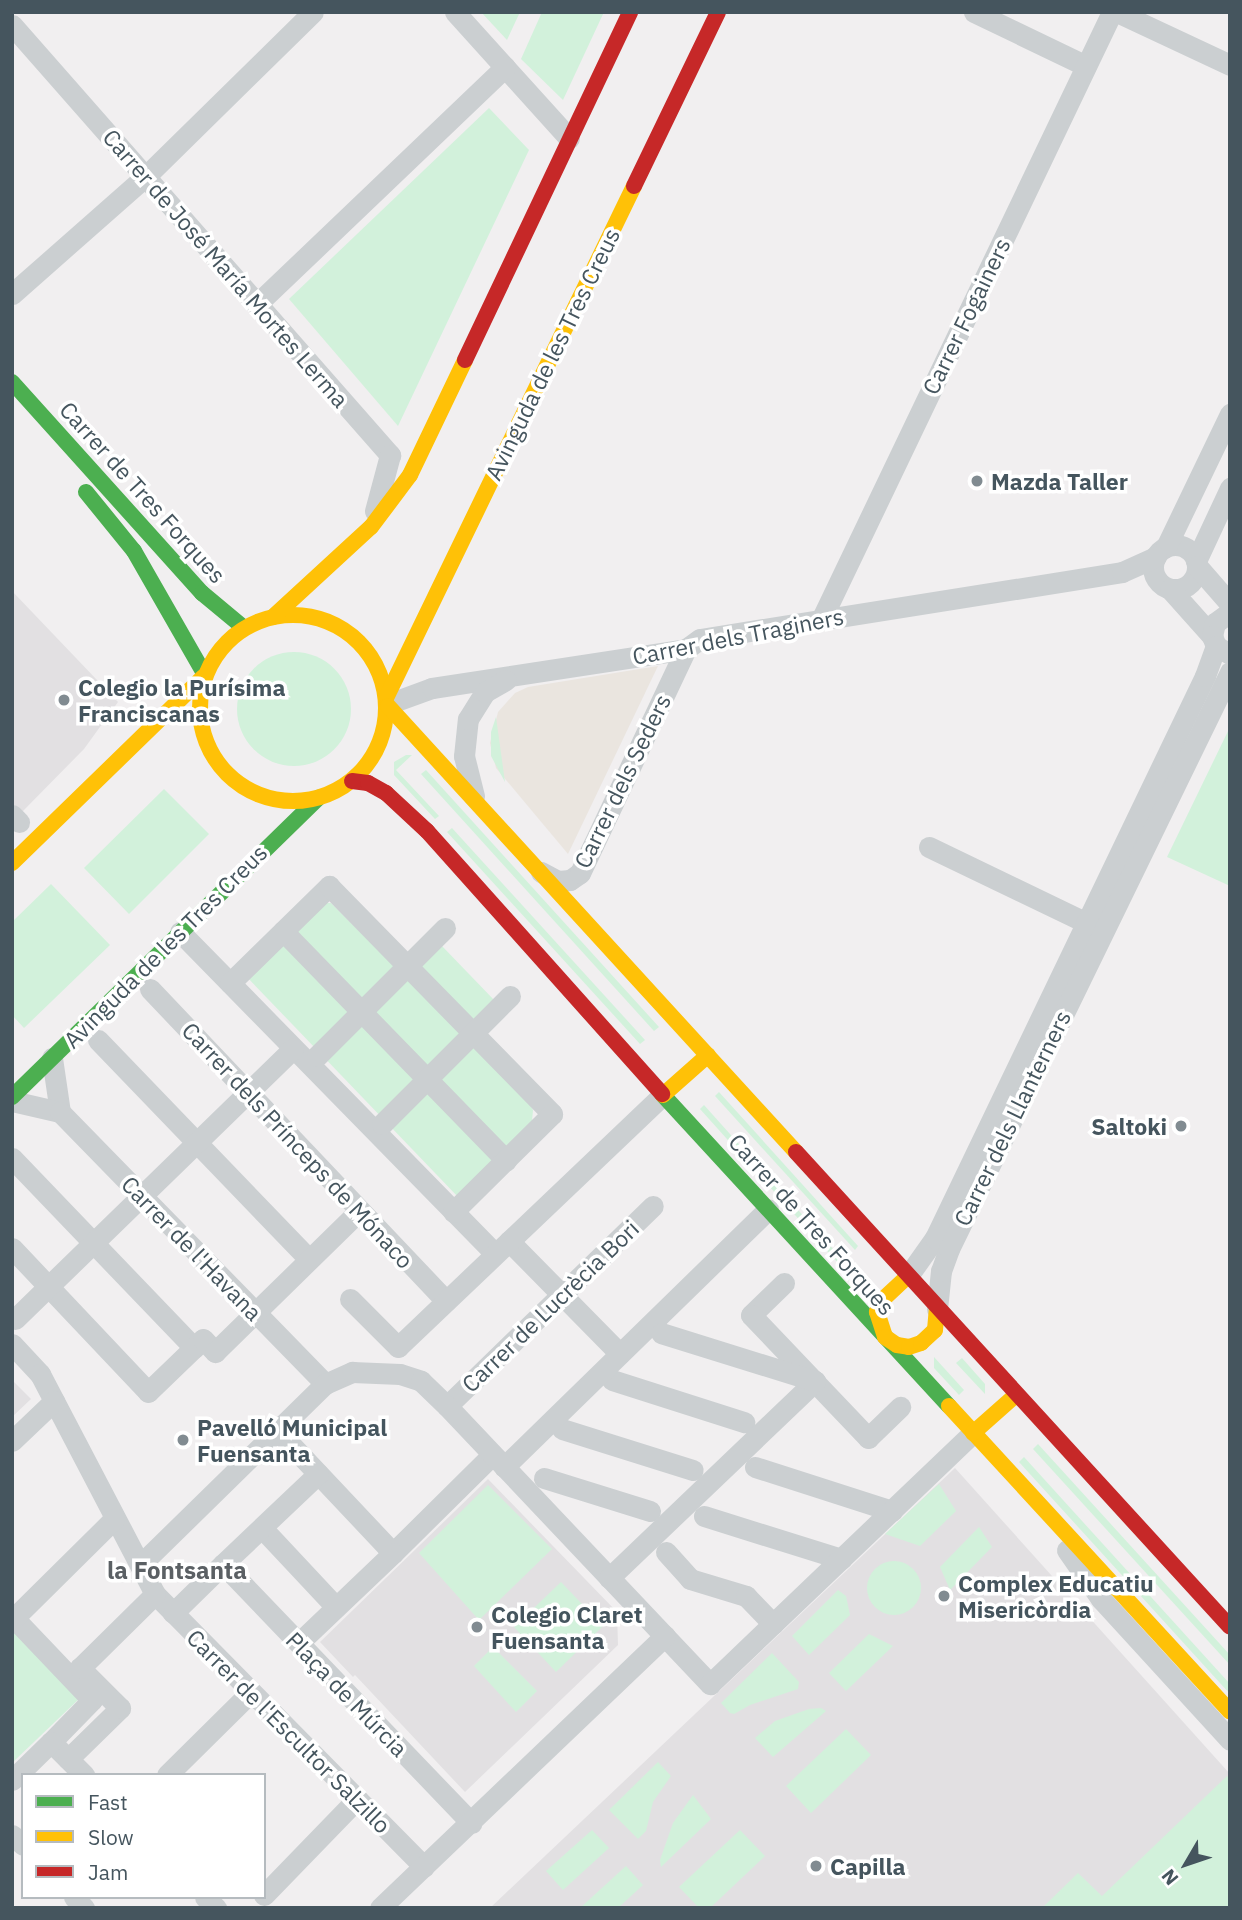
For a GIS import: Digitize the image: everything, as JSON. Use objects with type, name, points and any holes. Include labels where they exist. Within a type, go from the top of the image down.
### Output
[{"type":"main road","points":[[273,617],[371,527],[410,475],[630,12]]},
{"type":"main road","name":"Avinguda de les Tres Creus","points":[[388,702],[718,12]]},
{"type":"main road","name":"Carrer de Tres Forques","points":[[12,382],[202,593],[244,628]]},
{"type":"main road","name":"Carrer de Tres Forques","points":[[73,477],[134,551],[203,675]]},
{"type":"main road","points":[[12,863],[203,675],[223,646],[244,628],[273,617],[301,616],[331,624],[345,632],[373,660],[388,702],[381,744],[374,757],[352,781],[319,797],[282,800],[263,795],[234,779],[216,759],[204,735],[200,715],[203,675]]},
{"type":"main road","name":"Carrer de Tres Forques","points":[[388,702],[487,816],[1230,1627]]},
{"type":"main road","name":"Carrer de Tres Forques","points":[[352,781],[368,783],[386,793],[426,831],[663,1095],[1230,1712]]},
{"type":"main road","name":"Avinguda de les Tres Creus","points":[[12,1099],[319,797]]},
{"type":"main road","points":[[663,1095],[708,1055]]},
{"type":"main road","points":[[908,1276],[882,1300],[877,1311],[885,1337],[897,1345],[909,1348],[921,1343],[935,1330],[937,1309]]},
{"type":"main road","points":[[973,1433],[1016,1395]]},
{"type":"street","points":[[12,294],[146,176],[313,12]]},
{"type":"street","points":[[455,12],[569,138]]},
{"type":"street","points":[[974,12],[1086,66]]},
{"type":"street","points":[[1114,12],[1230,65]]},
{"type":"street","name":"Carrer Fogainers","points":[[821,620],[1114,12]]},
{"type":"street","name":"Carrer de José María Mortes Lerma","points":[[12,25],[390,454],[371,527]]},
{"type":"street","points":[[257,304],[505,67]]},
{"type":"street","points":[[1219,645],[1153,570],[1230,414]]},
{"type":"street","points":[[1164,585],[1189,584],[1230,488]]},
{"type":"street","points":[[1161,552],[1184,547],[1230,604]]},
{"type":"street","name":"Carrer dels Traginers","points":[[388,702],[432,688],[686,649],[700,639],[1122,572],[1161,552]]},
{"type":"street","name":"Carrer dels Traginers","points":[[1090,578],[1164,585]]},
{"type":"street","name":"Carrer dels Llanterners","points":[[937,1309],[942,1271],[949,1249],[1219,645],[1214,622],[1230,612]]},
{"type":"street","name":"Carrer dels Seders","points":[[538,871],[558,881],[570,880],[580,873],[686,649]]},
{"type":"street","name":"Carrer dels Llanterners","points":[[908,1276],[930,1247],[1094,927],[1230,672]]},
{"type":"street","points":[[487,816],[467,777],[464,756],[468,719],[485,692],[497,683],[522,674]]},
{"type":"street","points":[[929,847],[1094,927]]},
{"type":"street","points":[[230,983],[329,886],[474,1033],[552,1114],[453,1212]]},
{"type":"street","points":[[317,1056],[445,928]]},
{"type":"street","points":[[283,931],[506,1160]]},
{"type":"street","points":[[180,932],[453,1212],[561,1294],[620,1354]]},
{"type":"street","name":"Carrer dels Prínceps de Mónaco","points":[[150,989],[446,1301]]},
{"type":"street","points":[[382,1125],[510,996]]},
{"type":"street","points":[[98,1040],[302,1252]]},
{"type":"street","points":[[15,1319],[293,1049]]},
{"type":"street","points":[[12,1099],[60,1112],[52,1058]]},
{"type":"street","points":[[350,1299],[398,1347],[663,1095]]},
{"type":"street","name":"Carrer de l'Havana","points":[[60,1112],[325,1384]]},
{"type":"street","points":[[18,1164],[194,1348]]},
{"type":"street","name":"Carrer de Lucrècia Bori","points":[[447,1406],[653,1206]]},
{"type":"street","name":"Plaça de Múrcia","points":[[307,1635],[393,1553],[620,1354],[768,1209]]},
{"type":"street","points":[[12,1248],[148,1392],[203,1339],[215,1352],[359,1211]]},
{"type":"street","points":[[784,1283],[751,1315],[868,1438],[900,1407]]},
{"type":"street","points":[[661,1332],[814,1381]]},
{"type":"street","name":"Carrer de l'Escultor Salzillo","points":[[12,1344],[40,1374],[155,1594],[424,1867]]},
{"type":"street","points":[[140,1565],[325,1384],[352,1372],[400,1374],[421,1381],[447,1406],[710,1684],[973,1433]]},
{"type":"street","points":[[612,1380],[744,1422]]},
{"type":"street","points":[[609,1578],[814,1381]]},
{"type":"street","points":[[12,1441],[54,1401]]},
{"type":"street","points":[[562,1429],[693,1470]]},
{"type":"street","points":[[277,1430],[393,1553]]},
{"type":"street","points":[[755,1468],[891,1511]]},
{"type":"street","points":[[173,1613],[318,1474]]},
{"type":"street","points":[[544,1478],[650,1511]]},
{"type":"street","points":[[1026,1490],[1101,1599],[1230,1740]]},
{"type":"street","points":[[704,1516],[841,1559]]},
{"type":"street","points":[[12,1780],[92,1700],[13,1617],[114,1519]]},
{"type":"street","points":[[262,1528],[337,1607]]},
{"type":"street","points":[[666,1552],[691,1579],[746,1596],[773,1624]]},
{"type":"street","name":"Plaça de Múrcia","points":[[223,1564],[471,1823]]},
{"type":"street","points":[[68,1759],[120,1708],[80,1668],[155,1594]]},
{"type":"street","points":[[380,1908],[665,1636]]},
{"type":"street","points":[[169,1773],[251,1692]]},
{"type":"street","points":[[51,1742],[82,1773]]},
{"type":"street","points":[[266,1896],[357,1799]]},
{"type":"shaded area","name":"Colegio la Purísima Franciscanas","points":[[12,591],[118,702],[84,749],[23,811],[12,808]]},
{"type":"shaded area","points":[[658,666],[568,854],[496,768],[490,743],[498,712],[515,693],[528,687]]},
{"type":"shaded area","points":[[12,1380],[31,1399],[12,1417]]},
{"type":"shaded area","name":"Complex Educatiu Misericòrdia","points":[[955,1468],[1230,1774],[1230,1908],[490,1908]]},
{"type":"shaded area","name":"Colegio Claret Fuensanta","points":[[488,1479],[617,1612],[618,1645],[465,1792],[355,1675],[353,1677],[320,1642]]},
{"type":"green space","points":[[481,12],[520,12],[507,40]]},
{"type":"green space","points":[[542,12],[604,12],[563,100],[521,59]]},
{"type":"green space","points":[[489,108],[529,150],[398,426],[289,299]]},
{"type":"green space","points":[[294,652],[316,656],[335,668],[347,687],[351,709],[347,731],[335,750],[316,762],[294,766],[272,762],[253,750],[241,731],[237,709],[241,687],[253,668],[272,656]]},
{"type":"green space","points":[[496,717],[505,782],[491,756],[491,732]]},
{"type":"green space","points":[[1230,727],[1230,886],[1167,857]]},
{"type":"green space","points":[[406,755],[412,755],[396,770],[439,816],[435,819],[394,775],[394,762]]},
{"type":"green space","points":[[426,770],[659,1027],[654,1031],[421,774]]},
{"type":"green space","points":[[164,789],[209,834],[129,914],[84,868]]},
{"type":"green space","points":[[452,828],[645,1040],[640,1044],[447,832]]},
{"type":"green space","points":[[51,884],[110,945],[24,1028],[12,1015],[12,922]]},
{"type":"green space","points":[[322,903],[331,903],[527,1099],[533,1110],[532,1121],[459,1198],[245,975]]},
{"type":"green space","points":[[441,945],[496,1002],[474,1023],[419,967]]},
{"type":"green space","points":[[719,1092],[858,1246],[855,1250],[715,1096]]},
{"type":"green space","points":[[704,1105],[843,1260],[839,1264],[700,1109]]},
{"type":"green space","points":[[934,1357],[964,1390],[959,1395],[934,1368]]},
{"type":"green space","points":[[962,1358],[985,1384],[985,1394],[956,1363]]},
{"type":"green space","points":[[1038,1444],[1230,1655],[1230,1665],[1033,1449]]},
{"type":"green space","points":[[1024,1457],[1230,1684],[1230,1694],[1019,1462]]},
{"type":"green space","points":[[939,1484],[956,1511],[920,1546],[885,1534]]},
{"type":"green space","points":[[488,1485],[552,1549],[479,1620],[419,1553]]},
{"type":"green space","points":[[979,1527],[992,1547],[950,1590],[940,1567]]},
{"type":"green space","points":[[894,1561],[913,1569],[921,1588],[913,1607],[894,1615],[875,1607],[867,1588],[875,1569]]},
{"type":"green space","points":[[561,1582],[603,1626],[556,1672],[514,1627]]},
{"type":"green space","points":[[838,1590],[846,1596],[850,1615],[809,1655],[792,1636]]},
{"type":"green space","points":[[12,1627],[80,1698],[12,1763]]},
{"type":"green space","points":[[869,1634],[893,1646],[846,1691],[829,1673]]},
{"type":"green space","points":[[493,1647],[537,1691],[516,1712],[474,1666]]},
{"type":"green space","points":[[772,1653],[799,1682],[798,1689],[750,1705],[734,1714],[730,1713],[721,1703]]},
{"type":"green space","points":[[821,1708],[826,1711],[773,1757],[755,1738],[775,1721],[809,1709]]},
{"type":"green space","points":[[846,1729],[871,1755],[811,1813],[786,1786]]},
{"type":"green space","points":[[658,1762],[671,1776],[653,1802],[646,1831],[638,1839],[609,1810]]},
{"type":"green space","points":[[1227,1776],[1230,1779],[1230,1908],[1042,1908],[1078,1873],[1102,1896]]},
{"type":"green space","points":[[693,1795],[711,1819],[661,1867],[660,1860],[673,1823]]},
{"type":"green space","points":[[592,1830],[609,1848],[563,1890],[546,1871]]},
{"type":"green space","points":[[740,1830],[765,1856],[710,1908],[699,1908],[679,1887]]},
{"type":"green space","points":[[626,1866],[643,1885],[618,1908],[580,1908]]},
{"type":"traffic: fast","points":[[12,382],[202,593],[244,628]]},
{"type":"traffic: fast","points":[[86,492],[134,551],[204,673]]},
{"type":"traffic: fast","points":[[12,1097],[319,797]]},
{"type":"traffic: fast","points":[[662,1094],[949,1406]]},
{"type":"traffic: slow","points":[[387,696],[634,186]]},
{"type":"traffic: slow","points":[[273,617],[371,527],[410,475],[465,360]]},
{"type":"traffic: slow","points":[[293,615],[329,622],[359,642],[379,672],[386,708],[379,744],[359,774],[329,794],[293,801],[257,794],[227,774],[207,744],[200,708],[207,672],[227,642],[257,622],[293,615]]},
{"type":"traffic: slow","points":[[12,863],[203,677]]},
{"type":"traffic: slow","points":[[388,706],[796,1152]]},
{"type":"traffic: slow","points":[[663,1095],[708,1055]]},
{"type":"traffic: slow","points":[[908,1276],[882,1300],[877,1312],[885,1337],[897,1345],[909,1347],[921,1343],[935,1330],[937,1309]]},
{"type":"traffic: slow","points":[[973,1433],[1016,1395]]},
{"type":"traffic: slow","points":[[949,1406],[1230,1712]]},
{"type":"traffic: jam","points":[[465,360],[630,12]]},
{"type":"traffic: jam","points":[[634,186],[718,12]]},
{"type":"traffic: jam","points":[[352,781],[368,783],[386,793],[427,831],[662,1094]]},
{"type":"traffic: jam","points":[[796,1152],[1230,1627]]},
{"type":"place","name":"Mazda Taller","points":[[977,481]]},
{"type":"place","name":"Colegio la Purísima Franciscanas","points":[[64,700]]},
{"type":"place","name":"Saltoki","points":[[1181,1126]]},
{"type":"place","name":"Pavelló Municipal Fuensanta","points":[[183,1440]]},
{"type":"place","name":"Complex Educatiu Misericòrdia","points":[[944,1596]]},
{"type":"place","name":"Colegio Claret Fuensanta","points":[[477,1627]]},
{"type":"place","name":"Capilla","points":[[816,1866]]},
{"type":"district","name":"la Fontsanta","points":[[177,1571]]}]
